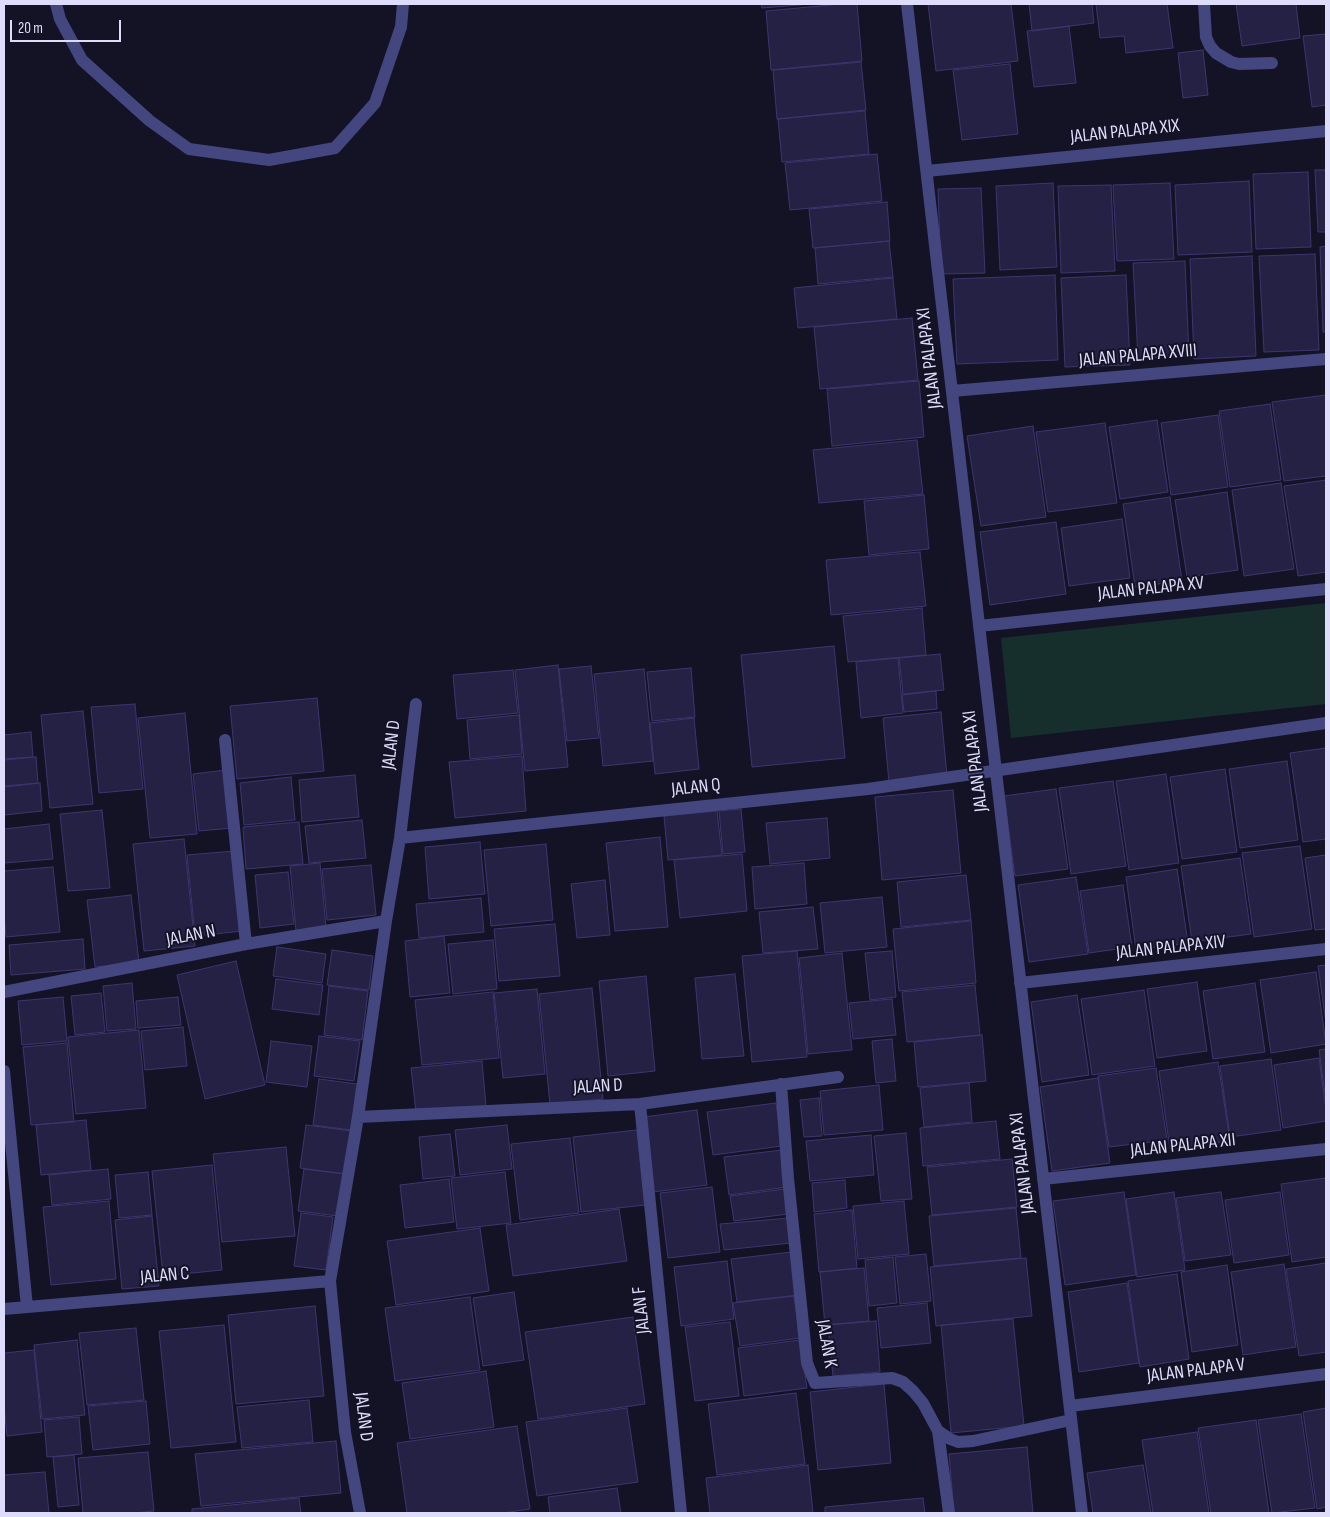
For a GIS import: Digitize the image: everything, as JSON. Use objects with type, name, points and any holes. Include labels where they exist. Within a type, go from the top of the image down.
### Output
[{"type":"street","points":[[56,4],[60,19],[82,60],[150,121],[189,149],[269,160],[335,148],[374,103],[401,27],[403,4]]},
{"type":"street","name":"JALAN PALAPA XI","points":[[907,4],[1082,1513]]},
{"type":"street","points":[[1204,4],[1206,37],[1216,53],[1231,62],[1239,64],[1272,63]]},
{"type":"street","name":"JALAN PALAPA XIX","points":[[927,171],[1326,131]]},
{"type":"street","name":"JALAN PALAPA XVIII","points":[[952,391],[1326,359]]},
{"type":"street","name":"JALAN PALAPA XV","points":[[979,626],[1326,589]]},
{"type":"street","name":"JALAN D","points":[[360,1513],[345,1432],[330,1281],[358,1117],[400,838],[416,704]]},
{"type":"street","points":[[996,771],[1326,723]]},
{"type":"street","points":[[225,740],[246,944]]},
{"type":"street","name":"JALAN Q","points":[[400,838],[868,788],[996,771]]},
{"type":"street","name":"JALAN N","points":[[4,992],[246,944],[386,921]]},
{"type":"street","name":"JALAN PALAPA XIV","points":[[1020,984],[1326,949]]},
{"type":"street","points":[[4,1071],[9,1182],[27,1307]]},
{"type":"street","name":"JALAN D","points":[[358,1117],[640,1104],[838,1077]]},
{"type":"street","name":"JALAN K","points":[[781,1084],[788,1178],[807,1363],[815,1383],[892,1378],[903,1382],[923,1403],[938,1432]]},
{"type":"street","name":"JALAN F","points":[[640,1104],[680,1513]]},
{"type":"street","name":"JALAN PALAPA XII","points":[[1043,1179],[1326,1149]]},
{"type":"street","name":"JALAN C","points":[[4,1309],[330,1281]]},
{"type":"street","name":"JALAN PALAPA V","points":[[1070,1406],[1326,1374]]},
{"type":"street","points":[[938,1432],[958,1442],[973,1441],[1071,1420]]},
{"type":"street","points":[[938,1432],[949,1513]]},
{"type":"green space","points":[[1326,603],[1326,704],[1011,738],[1001,638]]},
{"type":"building","points":[[761,4],[811,4],[762,8]]},
{"type":"building","points":[[857,4],[862,61],[771,70],[766,11]]},
{"type":"building","points":[[928,4],[1011,4],[1018,61],[936,71]]},
{"type":"building","points":[[1029,4],[1092,4],[1094,23],[1032,31]]},
{"type":"building","points":[[1096,4],[1167,4],[1173,48],[1126,53],[1124,36],[1100,38]]},
{"type":"building","points":[[1236,4],[1296,4],[1300,38],[1242,46]]},
{"type":"building","points":[[1069,26],[1076,83],[1034,87],[1027,31]]},
{"type":"building","points":[[1326,34],[1326,105],[1312,107],[1303,36]]},
{"type":"building","points":[[1203,50],[1208,95],[1183,98],[1178,53]]},
{"type":"building","points":[[861,62],[866,110],[777,119],[773,70]]},
{"type":"building","points":[[1010,64],[1018,134],[962,140],[953,70]]},
{"type":"building","points":[[865,111],[869,154],[782,162],[778,119]]},
{"type":"building","points":[[877,154],[882,201],[790,210],[785,163]]},
{"type":"building","points":[[1315,170],[1326,170],[1326,232],[1318,232]]},
{"type":"building","points":[[1308,172],[1311,247],[1256,249],[1253,174]]},
{"type":"building","points":[[1249,181],[1252,252],[1178,255],[1175,185]]},
{"type":"building","points":[[1053,183],[1057,267],[1000,270],[996,186]]},
{"type":"building","points":[[1170,183],[1174,259],[1117,261],[1113,185]]},
{"type":"building","points":[[1111,185],[1115,271],[1061,273],[1058,186]]},
{"type":"building","points":[[981,188],[985,273],[941,274],[938,189]]},
{"type":"building","points":[[887,202],[890,241],[813,248],[809,209]]},
{"type":"building","points":[[889,241],[893,277],[818,284],[815,248]]},
{"type":"building","points":[[1326,246],[1326,332],[1323,332],[1320,247]]},
{"type":"building","points":[[1315,254],[1319,350],[1264,352],[1259,256]]},
{"type":"building","points":[[1252,256],[1256,356],[1194,359],[1190,259]]},
{"type":"building","points":[[1185,261],[1189,356],[1138,358],[1133,263]]},
{"type":"building","points":[[1055,275],[1058,360],[957,364],[953,279]]},
{"type":"building","points":[[1126,275],[1130,365],[1065,367],[1061,278]]},
{"type":"building","points":[[893,278],[897,319],[798,328],[794,288]]},
{"type":"building","points":[[912,318],[918,380],[820,389],[814,327]]},
{"type":"building","points":[[919,381],[924,437],[832,446],[827,389]]},
{"type":"building","points":[[1326,395],[1326,476],[1284,481],[1272,402]]},
{"type":"building","points":[[1270,404],[1281,480],[1230,487],[1219,411]]},
{"type":"building","points":[[1218,415],[1228,487],[1171,495],[1161,423]]},
{"type":"building","points":[[1157,420],[1168,492],[1120,499],[1109,427]]},
{"type":"building","points":[[1105,423],[1117,503],[1048,512],[1036,432]]},
{"type":"building","points":[[1033,426],[1046,517],[981,526],[967,436]]},
{"type":"building","points":[[917,440],[923,494],[819,503],[813,450]]},
{"type":"building","points":[[1326,480],[1326,572],[1298,576],[1284,486]]},
{"type":"building","points":[[1281,483],[1294,569],[1244,576],[1232,490]]},
{"type":"building","points":[[1227,492],[1238,570],[1187,577],[1175,500]]},
{"type":"building","points":[[924,495],[929,549],[869,555],[864,501]]},
{"type":"building","points":[[1170,497],[1182,581],[1135,587],[1123,504]]},
{"type":"building","points":[[1122,519],[1130,578],[1069,586],[1061,528]]},
{"type":"building","points":[[1056,522],[1066,594],[990,605],[980,532]]},
{"type":"building","points":[[920,552],[926,606],[831,615],[826,560]]},
{"type":"building","points":[[922,608],[926,655],[848,662],[843,616]]},
{"type":"building","points":[[834,646],[845,758],[752,767],[741,655]]},
{"type":"building","points":[[940,654],[944,690],[903,694],[899,658]]},
{"type":"building","points":[[898,658],[903,713],[861,718],[856,662]]},
{"type":"building","points":[[558,665],[568,767],[525,771],[515,670]]},
{"type":"building","points":[[591,666],[599,738],[567,741],[559,669]]},
{"type":"building","points":[[691,668],[695,717],[652,721],[647,672]]},
{"type":"building","points":[[644,669],[653,761],[603,766],[594,674]]},
{"type":"building","points":[[513,670],[518,713],[457,719],[453,675]]},
{"type":"building","points":[[936,691],[937,709],[904,712],[902,695]]},
{"type":"building","points":[[317,698],[324,771],[237,779],[230,706]]},
{"type":"building","points":[[135,704],[143,789],[99,793],[91,707]]},
{"type":"building","points":[[83,711],[93,804],[50,808],[41,715]]},
{"type":"building","points":[[941,712],[947,776],[889,782],[883,718]]},
{"type":"building","points":[[185,713],[197,834],[150,838],[138,718]]},
{"type":"building","points":[[519,715],[522,754],[470,759],[467,720]]},
{"type":"building","points":[[694,718],[699,769],[655,774],[650,723]]},
{"type":"building","points":[[31,732],[33,757],[4,759],[4,735]]},
{"type":"building","points":[[1326,748],[1326,839],[1303,842],[1290,753]]},
{"type":"building","points":[[522,756],[526,811],[455,818],[449,762]]},
{"type":"building","points":[[36,757],[38,783],[4,786],[4,760]]},
{"type":"building","points":[[1287,761],[1298,840],[1240,848],[1229,769]]},
{"type":"building","points":[[1225,769],[1237,852],[1182,859],[1170,777]]},
{"type":"building","points":[[226,770],[232,828],[199,831],[193,774]]},
{"type":"building","points":[[1166,774],[1179,863],[1129,870],[1116,781]]},
{"type":"building","points":[[355,775],[359,817],[302,822],[299,780]]},
{"type":"building","points":[[291,777],[295,820],[244,825],[240,783]]},
{"type":"building","points":[[1113,781],[1126,866],[1071,874],[1059,788]]},
{"type":"building","points":[[40,783],[42,811],[4,815],[4,787]]},
{"type":"building","points":[[1056,789],[1068,869],[1015,876],[1004,796]]},
{"type":"building","points":[[953,790],[961,873],[882,880],[875,797]]},
{"type":"building","points":[[741,809],[745,852],[723,854],[719,811]]},
{"type":"building","points":[[102,810],[110,888],[68,891],[60,814]]},
{"type":"building","points":[[717,811],[722,855],[668,860],[664,816]]},
{"type":"building","points":[[827,818],[830,858],[770,864],[766,823]]},
{"type":"building","points":[[362,820],[366,858],[309,863],[305,826]]},
{"type":"building","points":[[299,822],[303,864],[246,869],[243,827]]},
{"type":"building","points":[[49,824],[53,859],[4,863],[4,829]]},
{"type":"building","points":[[660,837],[668,927],[615,931],[606,843]]},
{"type":"building","points":[[184,839],[195,946],[144,951],[133,844]]},
{"type":"building","points":[[480,842],[485,894],[429,899],[425,847]]},
{"type":"building","points":[[546,844],[553,920],[491,926],[484,850]]},
{"type":"building","points":[[1300,846],[1312,929],[1254,937],[1242,853]]},
{"type":"building","points":[[235,851],[243,931],[195,936],[187,855]]},
{"type":"building","points":[[742,854],[747,911],[680,918],[674,860]]},
{"type":"building","points":[[1326,855],[1326,929],[1315,930],[1305,858]]},
{"type":"building","points":[[1240,858],[1251,934],[1192,942],[1181,866]]},
{"type":"building","points":[[320,863],[326,928],[296,931],[290,866]]},
{"type":"building","points":[[804,863],[807,904],[755,909],[752,867]]},
{"type":"building","points":[[371,865],[376,915],[327,920],[322,869]]},
{"type":"building","points":[[53,867],[60,932],[6,937],[4,871]]},
{"type":"building","points":[[1177,869],[1188,943],[1136,950],[1126,877]]},
{"type":"building","points":[[288,872],[294,924],[260,928],[255,875]]},
{"type":"building","points":[[966,875],[971,920],[901,927],[897,882]]},
{"type":"building","points":[[1076,877],[1088,954],[1029,962],[1018,885]]},
{"type":"building","points":[[605,880],[610,935],[577,938],[571,884]]},
{"type":"building","points":[[1123,885],[1132,947],[1089,953],[1080,891]]},
{"type":"building","points":[[131,895],[139,962],[95,967],[87,900]]},
{"type":"building","points":[[882,897],[887,947],[825,953],[820,903]]},
{"type":"building","points":[[481,898],[484,932],[419,938],[416,904]]},
{"type":"building","points":[[813,907],[818,949],[763,953],[759,912]]},
{"type":"building","points":[[971,921],[976,983],[899,991],[893,929]]},
{"type":"building","points":[[555,924],[560,976],[499,981],[494,929]]},
{"type":"building","points":[[444,936],[450,993],[410,997],[405,941]]},
{"type":"building","points":[[83,939],[85,969],[11,975],[9,945]]},
{"type":"building","points":[[493,940],[497,989],[453,994],[448,944]]},
{"type":"building","points":[[277,947],[326,954],[322,983],[273,976]]},
{"type":"building","points":[[332,950],[373,956],[369,990],[327,985]]},
{"type":"building","points":[[797,951],[807,1057],[752,1062],[742,956]]},
{"type":"building","points":[[892,951],[896,997],[870,1000],[865,953]]},
{"type":"building","points":[[842,953],[852,1050],[808,1054],[799,958]]},
{"type":"building","points":[[236,961],[265,1085],[205,1099],[177,975]]},
{"type":"building","points":[[1326,965],[1326,1023],[1318,966]]},
{"type":"building","points":[[1316,972],[1326,1044],[1271,1053],[1260,980]]},
{"type":"building","points":[[735,974],[744,1056],[702,1059],[695,978]]},
{"type":"building","points":[[646,976],[655,1071],[608,1076],[599,981]]},
{"type":"building","points":[[276,979],[323,985],[319,1015],[272,1009]]},
{"type":"building","points":[[1197,982],[1207,1051],[1157,1058],[1147,989]]},
{"type":"building","points":[[132,983],[136,1029],[107,1031],[103,986]]},
{"type":"building","points":[[1255,983],[1265,1052],[1213,1059],[1203,991]]},
{"type":"building","points":[[975,985],[980,1035],[907,1042],[902,992]]},
{"type":"building","points":[[329,986],[368,991],[362,1040],[324,1035]]},
{"type":"building","points":[[592,988],[603,1099],[550,1104],[539,994]]},
{"type":"building","points":[[537,989],[545,1074],[503,1078],[494,993]]},
{"type":"building","points":[[1144,990],[1155,1066],[1092,1075],[1081,999]]},
{"type":"building","points":[[493,992],[499,1058],[422,1065],[415,1000]]},
{"type":"building","points":[[101,993],[105,1032],[75,1035],[71,996]]},
{"type":"building","points":[[1077,995],[1089,1075],[1042,1082],[1031,1002]]},
{"type":"building","points":[[63,997],[67,1041],[22,1045],[18,1001]]},
{"type":"building","points":[[178,997],[181,1025],[138,1028],[136,1001]]},
{"type":"building","points":[[892,999],[896,1035],[853,1039],[849,1003]]},
{"type":"building","points":[[183,1027],[187,1066],[145,1070],[141,1031]]},
{"type":"building","points":[[139,1030],[146,1108],[76,1114],[68,1037]]},
{"type":"building","points":[[982,1035],[986,1081],[918,1087],[914,1042]]},
{"type":"building","points":[[319,1036],[360,1041],[354,1081],[314,1076]]},
{"type":"building","points":[[892,1039],[896,1081],[876,1083],[872,1041]]},
{"type":"building","points":[[271,1041],[312,1046],[307,1087],[266,1082]]},
{"type":"building","points":[[67,1043],[74,1122],[31,1125],[23,1047]]},
{"type":"building","points":[[1326,1049],[1326,1101],[1319,1050]]},
{"type":"building","points":[[1319,1058],[1326,1121],[1283,1128],[1274,1065]]},
{"type":"building","points":[[1271,1059],[1281,1130],[1230,1137],[1220,1066]]},
{"type":"building","points":[[482,1061],[486,1106],[416,1112],[411,1068]]},
{"type":"building","points":[[1218,1062],[1230,1141],[1170,1149],[1159,1071]]},
{"type":"building","points":[[1156,1068],[1167,1140],[1109,1147],[1098,1076]]},
{"type":"building","points":[[1098,1078],[1110,1163],[1052,1171],[1040,1087]]},
{"type":"building","points":[[319,1079],[357,1084],[351,1130],[313,1125]]},
{"type":"building","points":[[969,1083],[972,1122],[924,1127],[920,1088]]},
{"type":"building","points":[[879,1085],[883,1130],[824,1135],[820,1091]]},
{"type":"building","points":[[819,1098],[822,1136],[804,1137],[800,1100]]},
{"type":"building","points":[[776,1103],[782,1146],[713,1155],[707,1112]]},
{"type":"building","points":[[697,1110],[707,1185],[653,1192],[644,1117]]},
{"type":"building","points":[[86,1120],[91,1170],[41,1175],[36,1125]]},
{"type":"building","points":[[996,1121],[1000,1159],[923,1166],[920,1128]]},
{"type":"building","points":[[306,1125],[352,1131],[346,1174],[300,1168]]},
{"type":"building","points":[[507,1125],[512,1169],[460,1175],[455,1130]]},
{"type":"building","points":[[637,1130],[645,1205],[581,1212],[573,1137]]},
{"type":"building","points":[[906,1133],[912,1199],[881,1201],[874,1136]]},
{"type":"building","points":[[450,1134],[455,1176],[423,1179],[419,1137]]},
{"type":"building","points":[[871,1135],[874,1175],[810,1181],[806,1141]]},
{"type":"building","points":[[570,1138],[579,1213],[520,1220],[511,1144]]},
{"type":"building","points":[[286,1147],[295,1236],[222,1242],[213,1154]]},
{"type":"building","points":[[782,1150],[787,1187],[729,1195],[724,1157]]},
{"type":"building","points":[[1012,1159],[1017,1207],[932,1215],[927,1167]]},
{"type":"building","points":[[212,1165],[222,1270],[163,1276],[152,1171]]},
{"type":"building","points":[[108,1169],[111,1199],[52,1205],[49,1175]]},
{"type":"building","points":[[304,1169],[344,1174],[338,1216],[298,1211]]},
{"type":"building","points":[[148,1172],[152,1215],[119,1218],[115,1175]]},
{"type":"building","points":[[505,1172],[511,1223],[457,1229],[451,1178]]},
{"type":"building","points":[[1326,1178],[1326,1257],[1292,1262],[1281,1184]]},
{"type":"building","points":[[449,1179],[454,1222],[405,1228],[400,1185]]},
{"type":"building","points":[[845,1180],[847,1208],[814,1212],[812,1183]]},
{"type":"building","points":[[712,1187],[720,1252],[668,1258],[660,1193]]},
{"type":"building","points":[[785,1189],[788,1214],[734,1221],[730,1196]]},
{"type":"building","points":[[1124,1192],[1136,1275],[1065,1285],[1053,1201]]},
{"type":"building","points":[[1174,1192],[1185,1270],[1137,1277],[1126,1199]]},
{"type":"building","points":[[1221,1192],[1231,1255],[1185,1261],[1176,1198]]},
{"type":"building","points":[[1280,1192],[1289,1255],[1234,1263],[1225,1200]]},
{"type":"building","points":[[109,1201],[116,1279],[51,1285],[43,1207]]},
{"type":"building","points":[[904,1201],[909,1254],[858,1259],[853,1206]]},
{"type":"building","points":[[1016,1208],[1021,1258],[934,1266],[929,1216]]},
{"type":"building","points":[[619,1209],[627,1261],[513,1276],[506,1225]]},
{"type":"building","points":[[852,1210],[857,1268],[819,1272],[814,1214]]},
{"type":"building","points":[[301,1213],[333,1217],[326,1270],[294,1266]]},
{"type":"building","points":[[152,1216],[159,1286],[122,1289],[115,1220]]},
{"type":"building","points":[[789,1218],[791,1243],[724,1250],[720,1224]]},
{"type":"building","points":[[480,1228],[489,1291],[396,1305],[387,1241]]},
{"type":"building","points":[[792,1252],[798,1295],[737,1302],[731,1259]]},
{"type":"building","points":[[926,1254],[931,1301],[900,1304],[895,1257]]},
{"type":"building","points":[[893,1257],[897,1303],[869,1306],[865,1260]]},
{"type":"building","points":[[1026,1258],[1032,1316],[936,1326],[930,1267]]},
{"type":"building","points":[[727,1261],[734,1319],[681,1326],[674,1267]]},
{"type":"building","points":[[1326,1263],[1326,1352],[1299,1356],[1286,1269]]},
{"type":"building","points":[[1284,1264],[1296,1347],[1243,1355],[1231,1272]]},
{"type":"building","points":[[1227,1265],[1238,1345],[1192,1352],[1181,1272]]},
{"type":"building","points":[[864,1268],[869,1321],[825,1325],[820,1272]]},
{"type":"building","points":[[1177,1274],[1189,1359],[1140,1367],[1128,1281]]},
{"type":"building","points":[[1127,1283],[1139,1363],[1079,1372],[1068,1292]]},
{"type":"building","points":[[514,1292],[524,1360],[483,1366],[473,1298]]},
{"type":"building","points":[[794,1296],[800,1338],[740,1346],[733,1303]]},
{"type":"building","points":[[470,1297],[480,1370],[395,1381],[385,1308]]},
{"type":"building","points":[[927,1303],[931,1343],[881,1348],[877,1308]]},
{"type":"building","points":[[315,1306],[324,1396],[236,1404],[228,1315]]},
{"type":"building","points":[[633,1317],[645,1404],[538,1419],[525,1332]]},
{"type":"building","points":[[1013,1319],[1024,1426],[951,1433],[941,1325]]},
{"type":"building","points":[[876,1321],[880,1372],[833,1376],[828,1325]]},
{"type":"building","points":[[730,1322],[739,1396],[695,1401],[685,1327]]},
{"type":"building","points":[[224,1325],[236,1442],[171,1448],[159,1331]]},
{"type":"building","points":[[136,1328],[144,1400],[87,1405],[79,1333]]},
{"type":"building","points":[[77,1340],[85,1415],[42,1419],[34,1345]]},
{"type":"building","points":[[800,1340],[807,1388],[744,1396],[738,1348]]},
{"type":"building","points":[[34,1350],[42,1432],[7,1436],[4,1404],[4,1353]]},
{"type":"building","points":[[486,1371],[494,1427],[410,1439],[402,1383]]},
{"type":"building","points":[[884,1384],[891,1463],[818,1470],[810,1392]]},
{"type":"building","points":[[796,1393],[805,1464],[717,1475],[708,1404]]},
{"type":"building","points":[[309,1400],[313,1442],[242,1448],[237,1407]]},
{"type":"building","points":[[146,1401],[150,1444],[93,1450],[88,1406]]},
{"type":"building","points":[[627,1408],[638,1482],[537,1496],[526,1422]]},
{"type":"building","points":[[1326,1408],[1326,1507],[1317,1509],[1303,1412]]},
{"type":"building","points":[[1301,1414],[1315,1508],[1272,1513],[1258,1420]]},
{"type":"building","points":[[79,1417],[82,1454],[47,1457],[44,1420]]},
{"type":"building","points":[[1256,1420],[1269,1513],[1211,1513],[1198,1428]]},
{"type":"building","points":[[517,1426],[530,1509],[502,1513],[407,1513],[397,1443]]},
{"type":"building","points":[[1197,1432],[1209,1513],[1153,1513],[1142,1440]]},
{"type":"building","points":[[336,1441],[341,1493],[201,1506],[195,1454]]},
{"type":"building","points":[[1027,1447],[1033,1513],[954,1513],[949,1454]]},
{"type":"building","points":[[148,1452],[154,1511],[83,1513],[78,1458]]},
{"type":"building","points":[[74,1455],[79,1505],[58,1507],[53,1457]]},
{"type":"building","points":[[808,1465],[813,1513],[710,1513],[706,1478]]},
{"type":"building","points":[[1143,1465],[1151,1513],[1093,1513],[1087,1473]]},
{"type":"building","points":[[45,1472],[49,1513],[4,1513],[4,1475]]},
{"type":"building","points":[[617,1488],[621,1513],[550,1513],[548,1497]]},
{"type":"building","points":[[299,1498],[301,1513],[192,1513],[192,1509]]},
{"type":"building","points":[[923,1498],[925,1513],[825,1513],[825,1507]]}]
